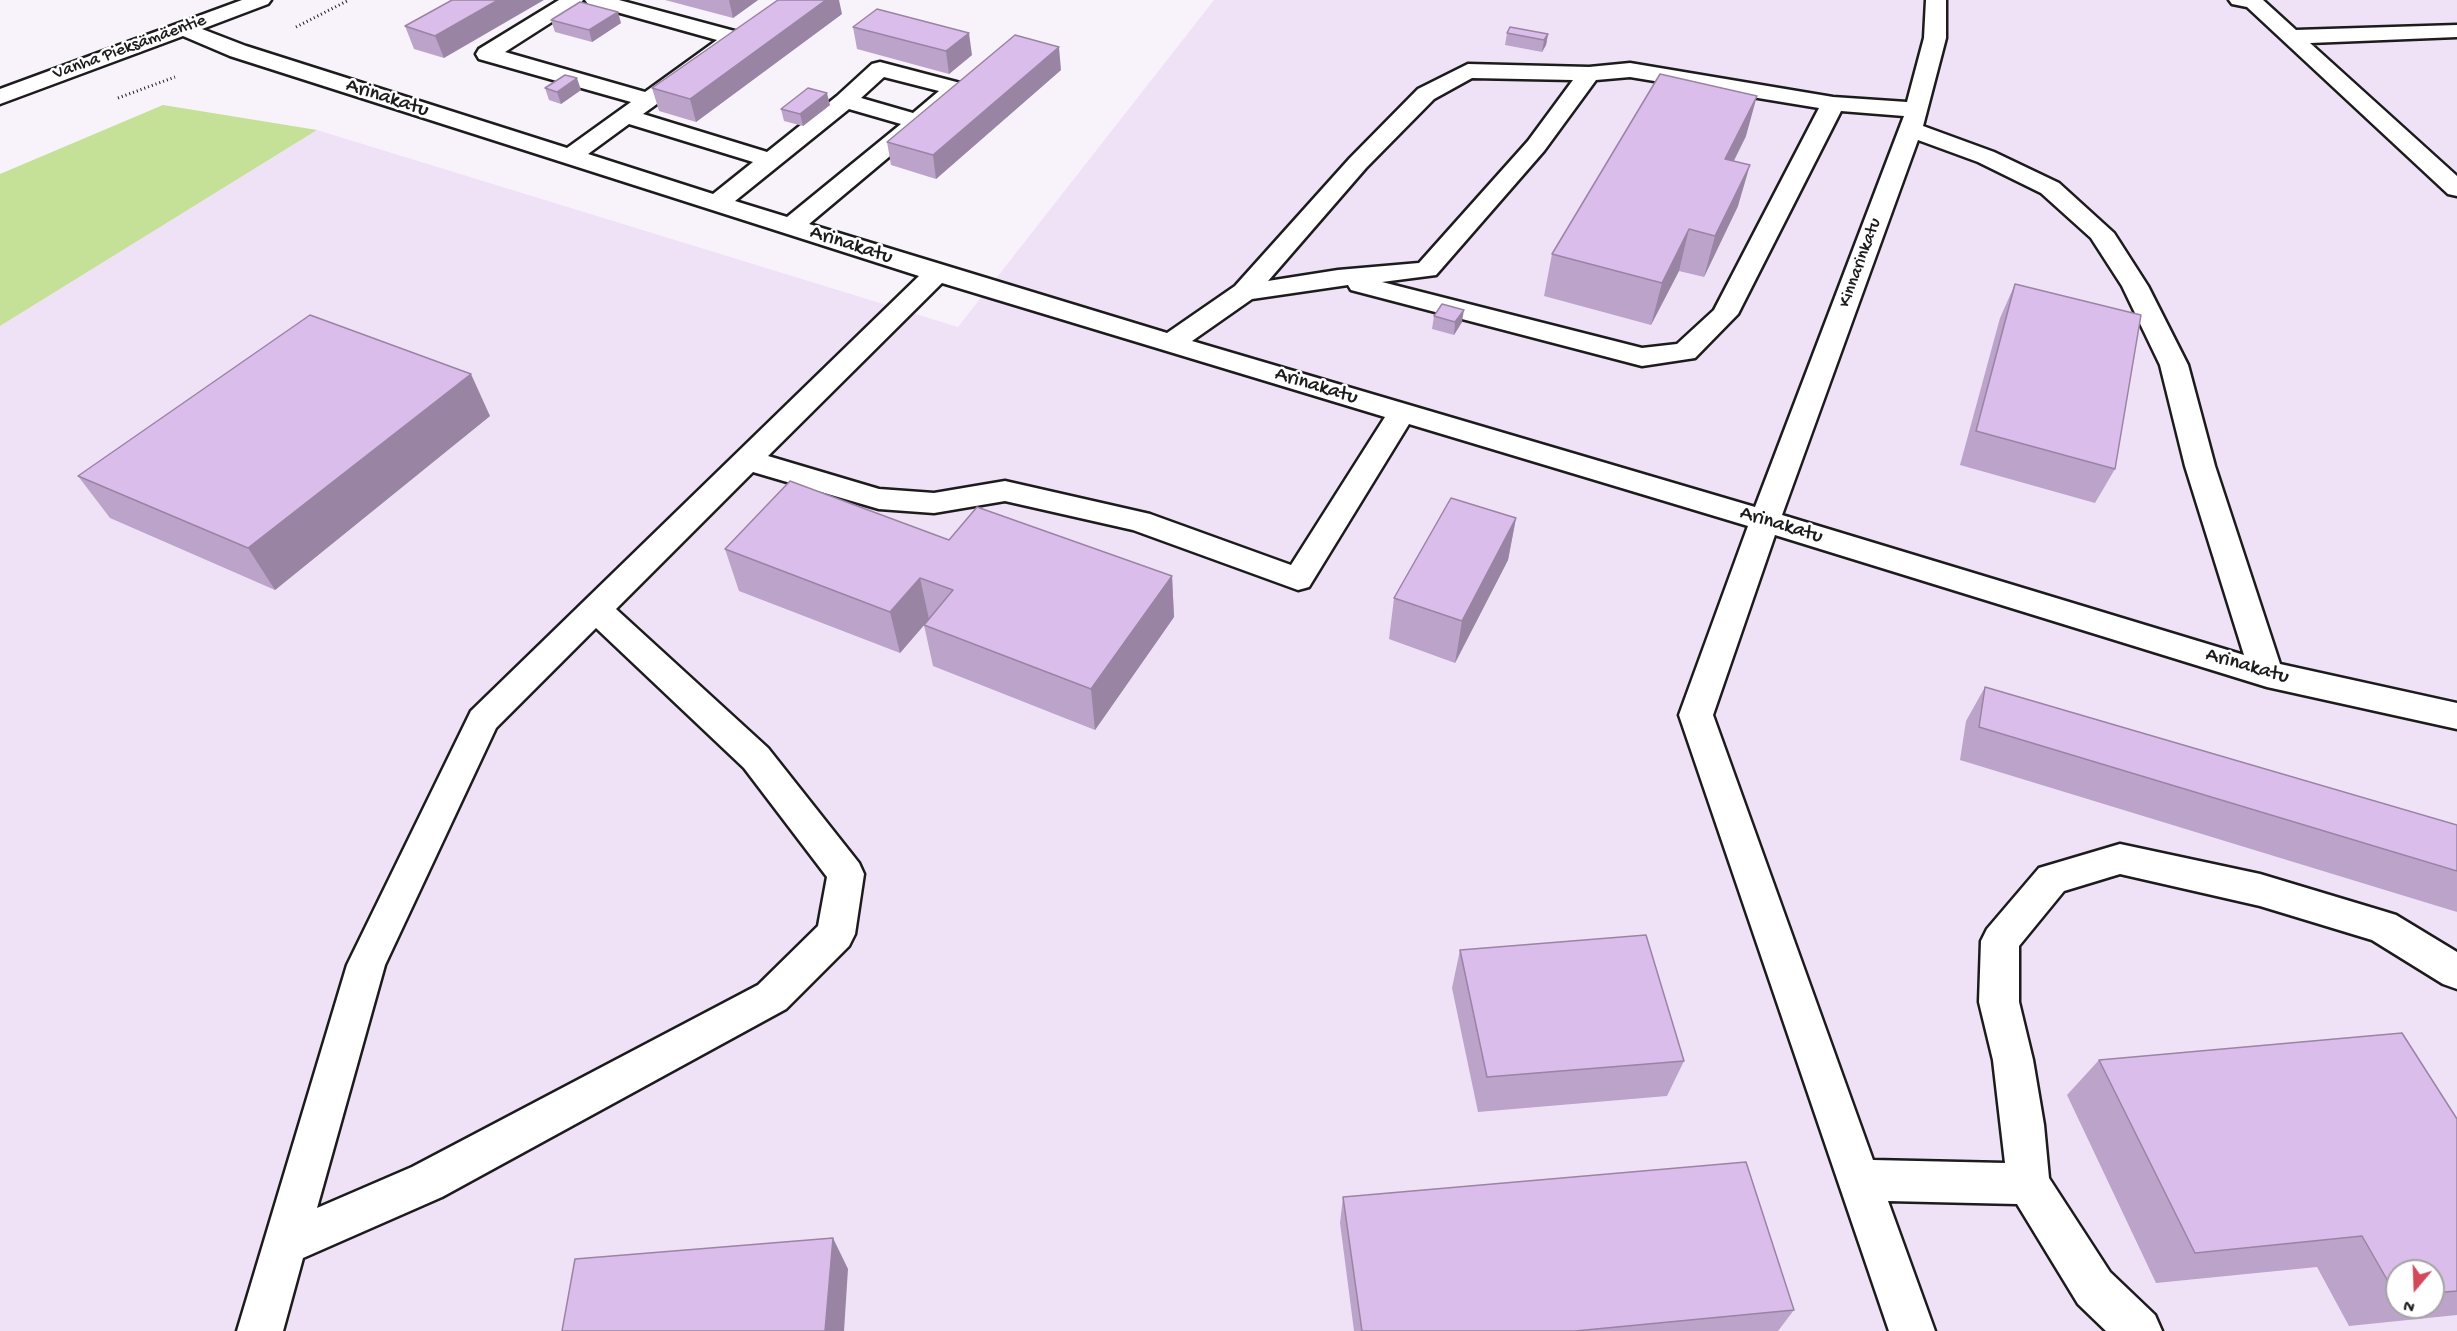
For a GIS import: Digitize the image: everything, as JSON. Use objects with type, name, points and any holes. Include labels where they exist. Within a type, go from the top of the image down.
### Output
[{"type":"street","name":"Vanha Pieksämäentie","points":[[0,97],[261,0]]},
{"type":"street","points":[[573,0],[487,54],[650,100]]},
{"type":"street","points":[[569,156],[734,38],[594,0]]},
{"type":"street","name":"Kinnarinkatu","points":[[1912,1331],[1696,715],[1765,521],[1914,120],[1935,38],[1936,0]]},
{"type":"street","points":[[2239,0],[2253,2],[2457,189]]},
{"type":"street","name":"Arinakatu","points":[[183,29],[238,51],[938,273],[2267,674],[2457,716]]},
{"type":"street","points":[[2291,37],[2457,31]]},
{"type":"street","points":[[717,203],[845,101],[880,69],[956,89],[791,227]]},
{"type":"street","points":[[1171,343],[1244,292],[1358,164],[1426,94],[1468,71],[1589,74],[1630,70],[1914,120],[2050,188],[2101,233],[2135,286],[2174,365],[2203,476],[2267,674]]},
{"type":"street","points":[[1244,292],[1338,278],[1427,270],[1536,146],[1589,74]]},
{"type":"street","points":[[845,101],[917,122]]},
{"type":"street","points":[[1338,278],[1642,357],[1685,352],[1725,314],[1833,104]]},
{"type":"street","points":[[626,116],[770,160]]},
{"type":"street","points":[[260,1331],[366,965],[483,720],[938,273]]},
{"type":"street","points":[[747,460],[879,499],[934,503],[1005,491],[1139,521],[1298,579],[1402,412]]},
{"type":"street","points":[[285,1244],[427,1182],[772,997],[836,934],[846,874],[756,758],[596,609]]},
{"type":"street","points":[[2139,1331],[2094,1288],[2028,1184],[2024,1125],[2013,1060],[1999,1002],[2000,941],[2052,879],[2120,859],[2260,890],[2383,927],[2457,972]]},
{"type":"street","points":[[1859,1180],[2028,1184]]},
{"type":"shaded area","points":[[1214,0],[2457,0],[2457,1331],[0,1331],[0,326],[317,130],[958,327]]},
{"type":"green space","points":[[163,105],[317,130],[0,326],[0,174]]},
{"type":"building","points":[[452,0],[498,0],[435,36],[405,26]]},
{"type":"building","points":[[778,0],[826,0],[690,99],[652,88]]},
{"type":"building","points":[[580,2],[618,12],[589,30],[551,20]]},
{"type":"building","points":[[877,9],[969,33],[946,51],[853,27]]},
{"type":"building","points":[[1510,27],[1548,34],[1544,40],[1507,33]]},
{"type":"building","points":[[1015,35],[1059,47],[933,155],[887,142]]},
{"type":"building","points":[[1660,74],[1757,96],[1725,159],[1750,165],[1715,236],[1689,229],[1662,283],[1552,254]]},
{"type":"building","points":[[565,75],[577,78],[557,92],[545,88]]},
{"type":"building","points":[[808,88],[827,93],[800,114],[781,109]]},
{"type":"building","points":[[2015,284],[2141,315],[2115,469],[1976,431]]},
{"type":"building","points":[[1442,304],[1464,310],[1455,322],[1434,316]]},
{"type":"building","points":[[310,315],[471,374],[248,548],[78,476]]},
{"type":"building","points":[[790,481],[949,540],[977,507],[1172,576],[1091,689],[924,625],[953,590],[920,578],[890,612],[725,549]]},
{"type":"building","points":[[1451,498],[1516,518],[1462,621],[1394,598]]},
{"type":"building","points":[[1985,687],[2457,825],[2457,871],[1979,727]]},
{"type":"building","points":[[1646,935],[1684,1061],[1487,1077],[1460,950]]},
{"type":"building","points":[[2402,1033],[2457,1119],[2457,1291],[2445,1292],[2445,1259],[2385,1259],[2385,1276],[2362,1236],[2195,1253],[2099,1060]]},
{"type":"building","points":[[1746,1162],[1794,1310],[1575,1331],[1362,1331],[1343,1197]]},
{"type":"building","points":[[833,1238],[825,1331],[562,1331],[575,1259]]}]
